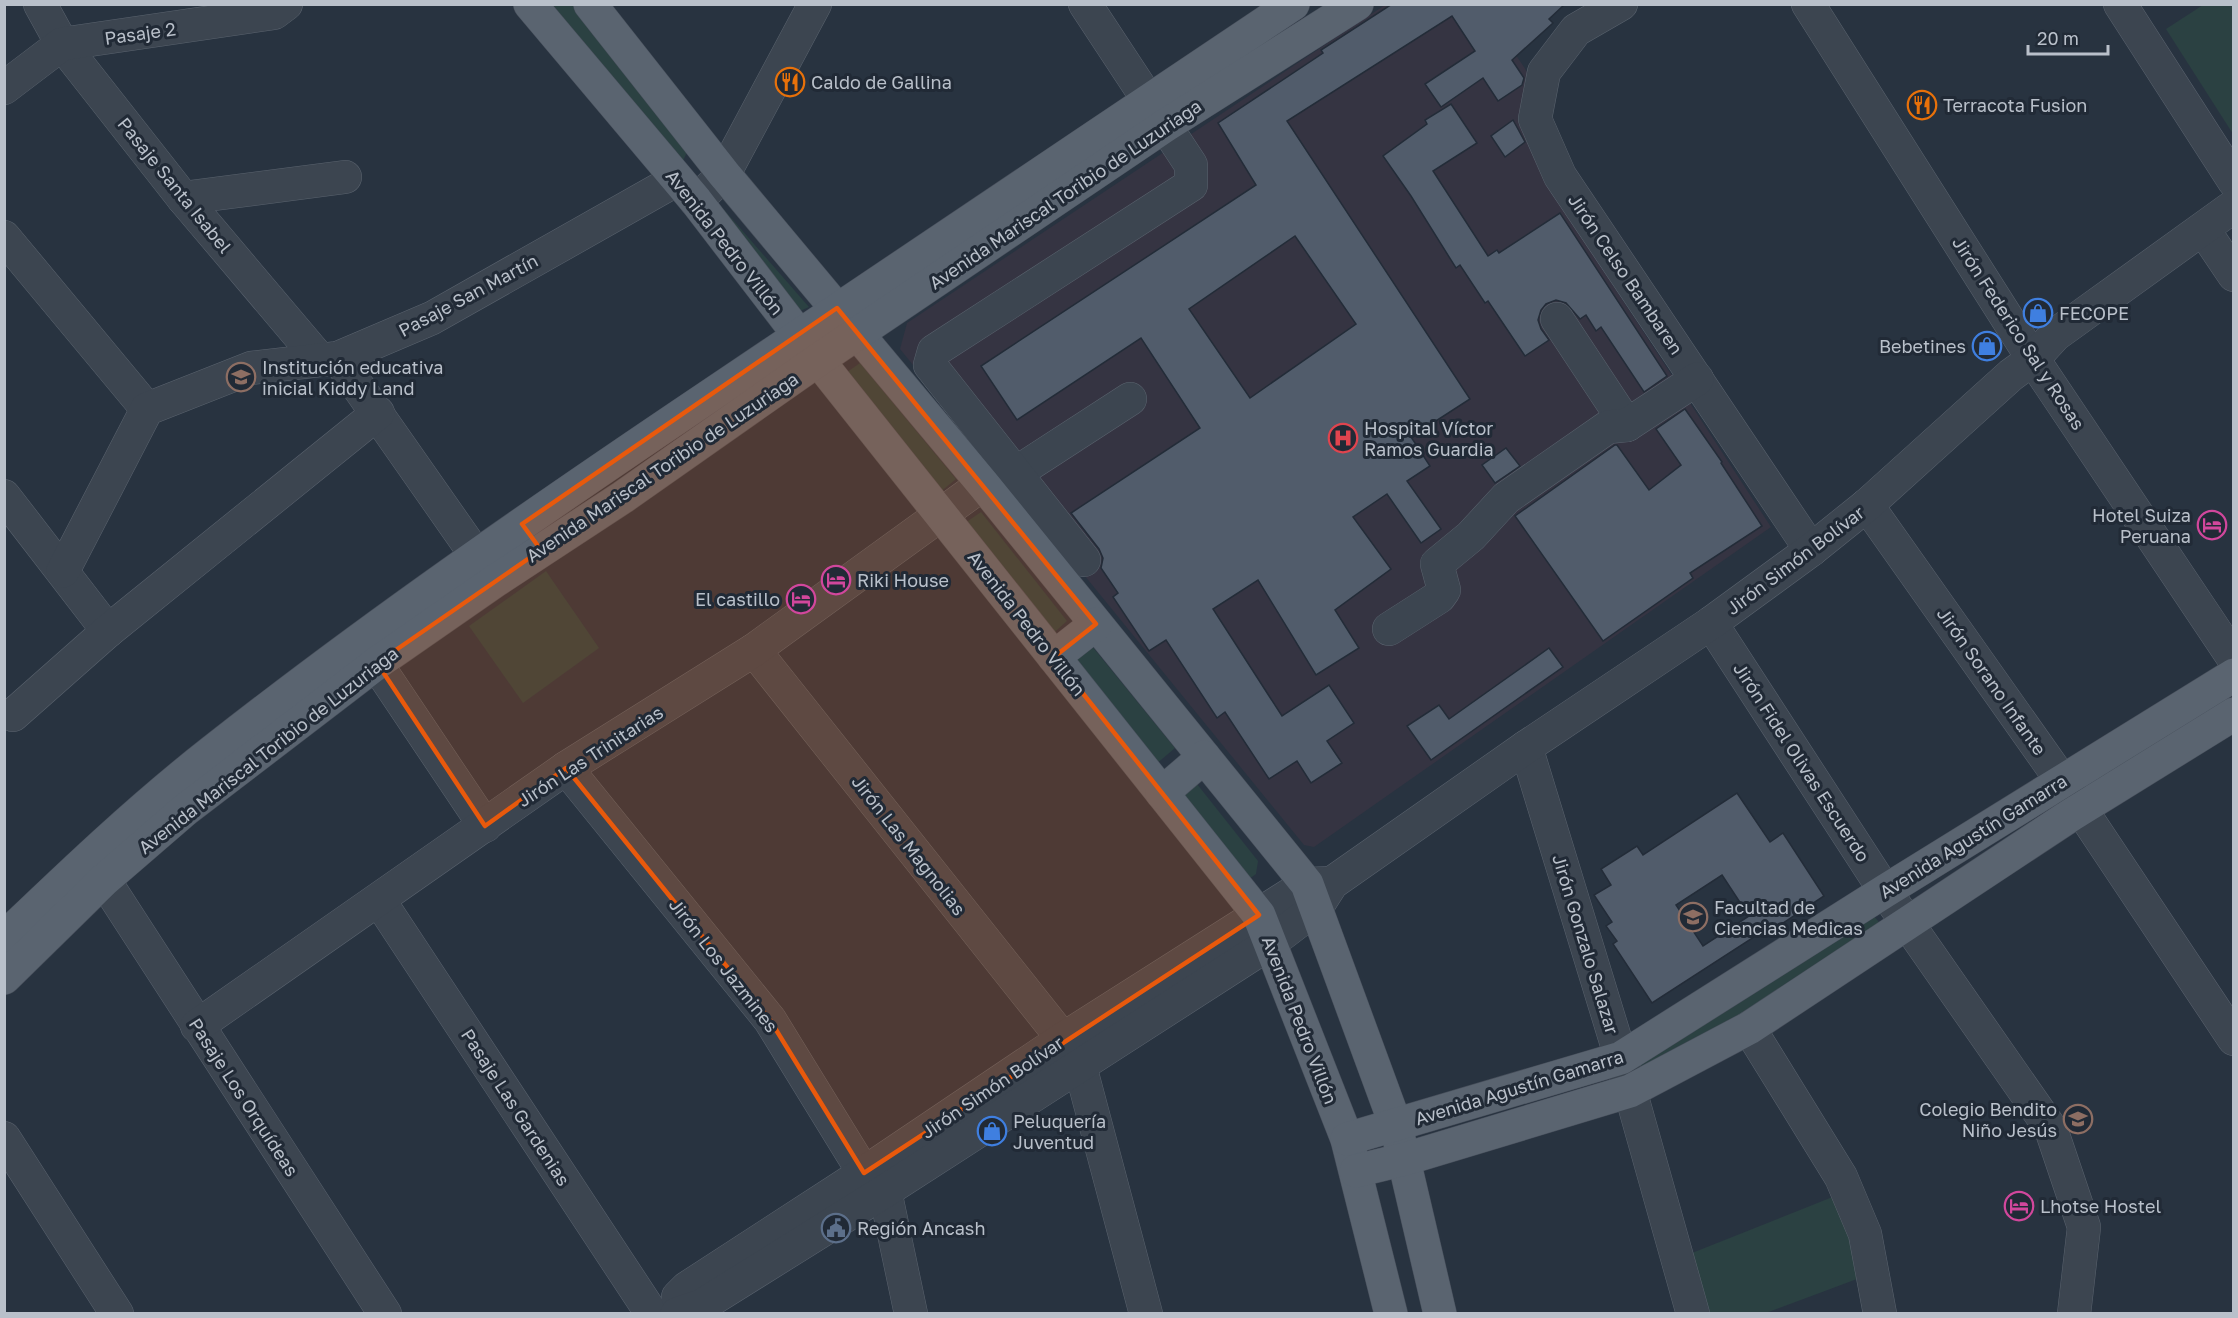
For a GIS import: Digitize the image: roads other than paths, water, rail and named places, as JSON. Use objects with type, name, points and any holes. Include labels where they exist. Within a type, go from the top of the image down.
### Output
[{"type":"main road","name":"Avenida Pedro Villón","points":[[530,4],[686,191],[1162,793],[1264,929],[1347,1139],[1391,1314]]},
{"type":"main road","points":[[590,4],[724,174],[983,484],[1204,757],[1318,892],[1396,1126],[1440,1314]]},
{"type":"main road","name":"Avenida Mariscal Toribio de Luzuriaga","points":[[486,569],[522,524],[602,469],[808,348],[858,333],[1158,113],[1293,4]]},
{"type":"main road","name":"Avenida Mariscal Toribio de Luzuriaga","points":[[4,938],[86,860],[211,753],[369,651],[486,569],[541,550],[623,497],[808,348],[837,308],[1158,113],[1357,4]]},
{"type":"main road","points":[[602,469],[623,497]]},
{"type":"main road","points":[[522,524],[541,550]]},
{"type":"main road","points":[[1054,657],[1096,624]]},
{"type":"main road","name":"Avenida Mariscal Toribio de Luzuriaga","points":[[4,978],[104,880],[369,651]]},
{"type":"main road","name":"Avenida Agustín Gamarra","points":[[1347,1139],[1621,1058],[2234,675]]},
{"type":"main road","name":"Avenida Agustín Gamarra","points":[[1356,1171],[1405,1159],[1630,1091],[1749,1028],[2081,809],[2234,714]]},
{"type":"main road","points":[[1162,793],[1204,757]]},
{"type":"street","name":"Pasaje Santa Isabel","points":[[40,4],[62,44],[183,198],[378,413],[486,569]]},
{"type":"street","points":[[1084,560],[930,365],[934,351],[1191,185],[1191,165],[1085,4]]},
{"type":"street","name":"Jirón Celso Bambaren","points":[[1621,4],[1576,30],[1544,72],[1535,119],[1560,176],[1811,550]]},
{"type":"street","name":"Jirón Federico Sal y Rosas","points":[[1809,4],[2033,359],[2234,659]]},
{"type":"street","points":[[2120,4],[2234,181]]},
{"type":"street","name":"Pasaje San Martín","points":[[147,409],[250,368],[329,359],[432,318],[724,174],[810,6]]},
{"type":"street","name":"Pasaje 2","points":[[4,88],[62,44],[276,7]]},
{"type":"street","points":[[183,198],[345,177]]},
{"type":"street","name":"Jirón Simón Bolívar","points":[[663,1314],[687,1288],[1080,1066],[1264,929],[1526,747],[1711,623],[1811,550],[1867,505],[2011,375],[2033,359],[2055,336],[2234,206]]},
{"type":"street","points":[[2203,229],[2234,275]]},
{"type":"street","points":[[5,238],[147,409],[63,571]]},
{"type":"street","points":[[1557,319],[1627,425]]},
{"type":"street","points":[[1389,629],[1439,597],[1444,590],[1437,564],[1471,537],[1506,498],[1608,427],[1627,425],[1697,379]]},
{"type":"street","points":[[1016,473],[1130,399]]},
{"type":"street","points":[[13,715],[108,631],[378,413]]},
{"type":"street","name":"Jirón Las Trinitarias","points":[[197,1026],[567,768],[754,650],[983,484]]},
{"type":"street","points":[[4,496],[108,631]]},
{"type":"street","name":"Jirón Sorano Infante","points":[[1867,505],[2062,781],[2234,1039]]},
{"type":"street","name":"Jirón Fidel Olivas Escuerdo","points":[[1711,623],[1885,891],[2051,1128],[2084,1227],[2074,1314]]},
{"type":"street","name":"Jirón Las Magnolias","points":[[754,650],[1063,1039]]},
{"type":"street","points":[[369,651],[485,826]]},
{"type":"street","name":"Jirón Gonzalo Salazar","points":[[1526,747],[1621,1058],[1693,1314]]},
{"type":"street","name":"Jirón Los Jazmines","points":[[567,768],[770,1020],[874,1182],[911,1314]]},
{"type":"street","name":"Pasaje Los Orquídeas","points":[[104,880],[385,1314]]},
{"type":"street","name":"Pasaje Las Gardenias","points":[[379,900],[652,1314]]},
{"type":"street","name":"Jirón Simón Bolívar","points":[[677,1314],[701,1306],[874,1182],[1063,1039],[1264,929]]},
{"type":"street","points":[[1749,1028],[1841,1177],[1865,1234],[1880,1314]]},
{"type":"street","points":[[1080,1066],[1146,1314]]},
{"type":"street","points":[[4,1138],[117,1314]]},
{"type":"place","name":"Caldo de Gallina","points":[[790,82]]},
{"type":"place","name":"Terracota Fusion","points":[[1922,105]]},
{"type":"place","name":"FECOPE","points":[[2038,313]]},
{"type":"place","name":"Bebetines","points":[[1987,346]]},
{"type":"place","name":"Institución educativa inicial Kiddy Land","points":[[241,377]]},
{"type":"place","name":"Hospital Víctor Ramos Guardia","points":[[1343,438]]},
{"type":"place","name":"Hotel Suiza Peruana","points":[[2212,525]]},
{"type":"place","name":"Riki House","points":[[836,580]]},
{"type":"place","name":"El castillo","points":[[801,599]]},
{"type":"place","name":"Facultad de Ciencias Medicas","points":[[1693,917]]},
{"type":"place","name":"Colegio Bendito Niño Jesús","points":[[2078,1119]]},
{"type":"place","name":"Peluquería Juventud","points":[[992,1131]]},
{"type":"place","name":"Lhotse Hostel","points":[[2019,1206]]},
{"type":"place","name":"Región Ancash","points":[[836,1228]]}]
